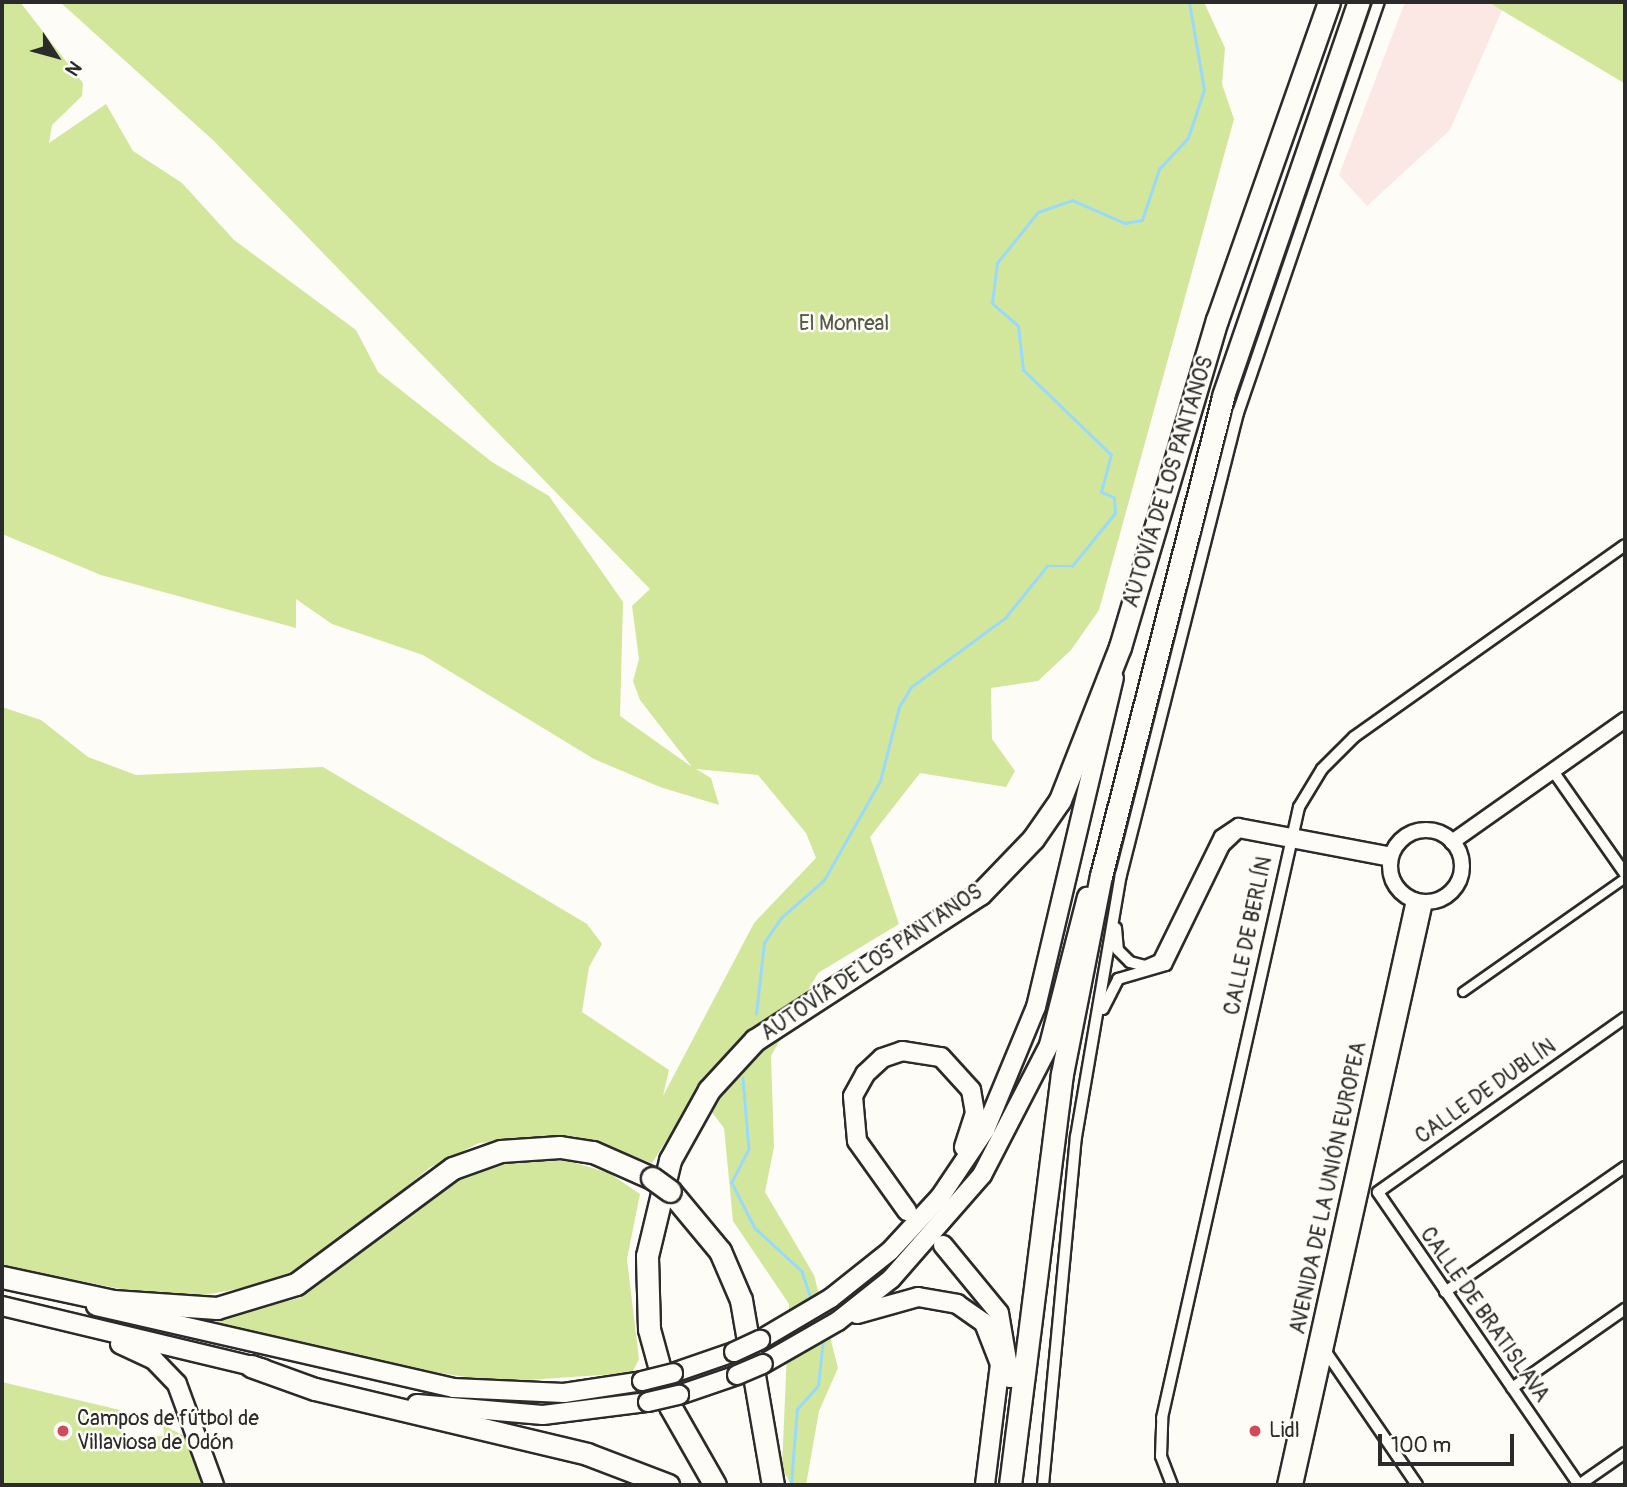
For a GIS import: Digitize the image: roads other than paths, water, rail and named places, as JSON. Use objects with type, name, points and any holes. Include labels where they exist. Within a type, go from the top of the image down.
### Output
[{"type":"highway","name":"AUTOVÍA DE LOS PANTANOS","points":[[715,1485],[670,1406],[649,1329],[651,1231],[682,1134],[709,1090],[755,1040],[793,1010],[939,923],[1002,874],[1060,800],[1120,647],[1217,320],[1329,2]]},
{"type":"highway","name":"AUTOVÍA DE LOS PANTANOS","points":[[1010,1485],[1062,1074],[1160,628],[1223,396],[1359,2]]},
{"type":"highway","points":[[2,1277],[113,1301],[217,1308],[304,1280],[420,1190],[488,1155],[560,1147],[614,1159],[652,1178],[670,1191],[720,1251],[741,1300],[774,1485]]},
{"type":"highway","points":[[251,1366],[315,1389],[587,1454],[668,1485]]},
{"type":"main road","points":[[2,1306],[251,1366],[486,1414],[568,1414],[679,1395],[763,1364],[807,1340],[838,1321],[941,1229],[982,1175],[1026,1096],[1058,1013],[1160,628]]},
{"type":"main road","points":[[2,1283],[453,1388],[564,1393],[642,1381],[673,1373],[734,1352],[804,1316],[890,1251],[940,1197],[985,1130],[1036,1007],[1120,647]]},
{"type":"main road","points":[[907,1211],[873,1170],[853,1119],[853,1096],[865,1074],[882,1058],[902,1051],[941,1057],[971,1090],[971,1135],[940,1197]]},
{"type":"main road","points":[[943,1245],[986,1292],[1005,1327],[1010,1393],[996,1485]]},
{"type":"main road","points":[[838,1321],[918,1297],[957,1304],[984,1323],[1000,1364],[985,1485]]},
{"type":"main road","points":[[2,1306],[136,1349],[166,1370],[188,1405],[214,1485]]},
{"type":"street","points":[[1043,1485],[1086,1079],[1121,875],[1238,413],[1379,2]]},
{"type":"street","name":"CALLE DE BERLÍN","points":[[1172,1485],[1161,1456],[1162,1418],[1291,836],[1313,781],[1354,737],[1625,545]]},
{"type":"street","points":[[1556,775],[1625,720]]},
{"type":"street","points":[[1454,845],[1556,775],[1625,732]]},
{"type":"street","points":[[1463,992],[1625,876],[1556,775]]},
{"type":"street","points":[[1121,875],[1116,942],[1130,962],[1152,964],[1165,951],[1226,830],[1246,823],[1291,836],[1392,857]]},
{"type":"street","points":[[1086,1079],[1111,985],[1166,965],[1227,841],[1244,831],[1291,836]]},
{"type":"street","points":[[1414,832],[1438,832],[1454,845],[1458,882],[1442,898],[1419,901],[1393,881],[1392,857],[1414,832]]},
{"type":"street","name":"AVENIDA DE LA UNIÓN EUROPEA","points":[[1295,1485],[1364,1182],[1419,901]]},
{"type":"street","name":"AVENIDA DE LA UNIÓN EUROPEA","points":[[1285,1485],[1419,901]]},
{"type":"street","name":"CALLE DE DUBLÍN","points":[[1379,1197],[1625,1018]]},
{"type":"street","points":[[1445,1292],[1625,1167]]},
{"type":"street","name":"CALLE DE BRATISLAVA","points":[[1364,1182],[1379,1197],[1579,1485]]},
{"type":"street","points":[[1359,1202],[1379,1197]]},
{"type":"street","points":[[1512,1388],[1625,1309]]},
{"type":"street","points":[[1326,1352],[1417,1485]]},
{"type":"street","points":[[1579,1485],[1625,1453]]},
{"type":"waterway","points":[[756,1014],[764,943],[781,918],[824,880],[880,781],[899,707],[911,687],[1005,618],[1047,566],[1072,566],[1115,513],[1114,498],[1101,492],[1111,455],[1023,370],[1018,326],[992,303],[997,263],[1038,212],[1072,200],[1125,223],[1142,220],[1159,169],[1188,138],[1204,90],[1189,2]]},
{"type":"waterway","points":[[743,1078],[749,1149],[732,1183],[755,1228],[802,1271],[812,1302]]},
{"type":"waterway","points":[[791,1483],[797,1409],[818,1386],[823,1339]]},
{"type":"place","name":"Campos de fútbol de Villaviosa de Odón","points":[[63,1431]]},
{"type":"place","name":"Lidl","points":[[1255,1431]]},
{"type":"park label","name":"El Monreal","points":[[844,324]]}]
